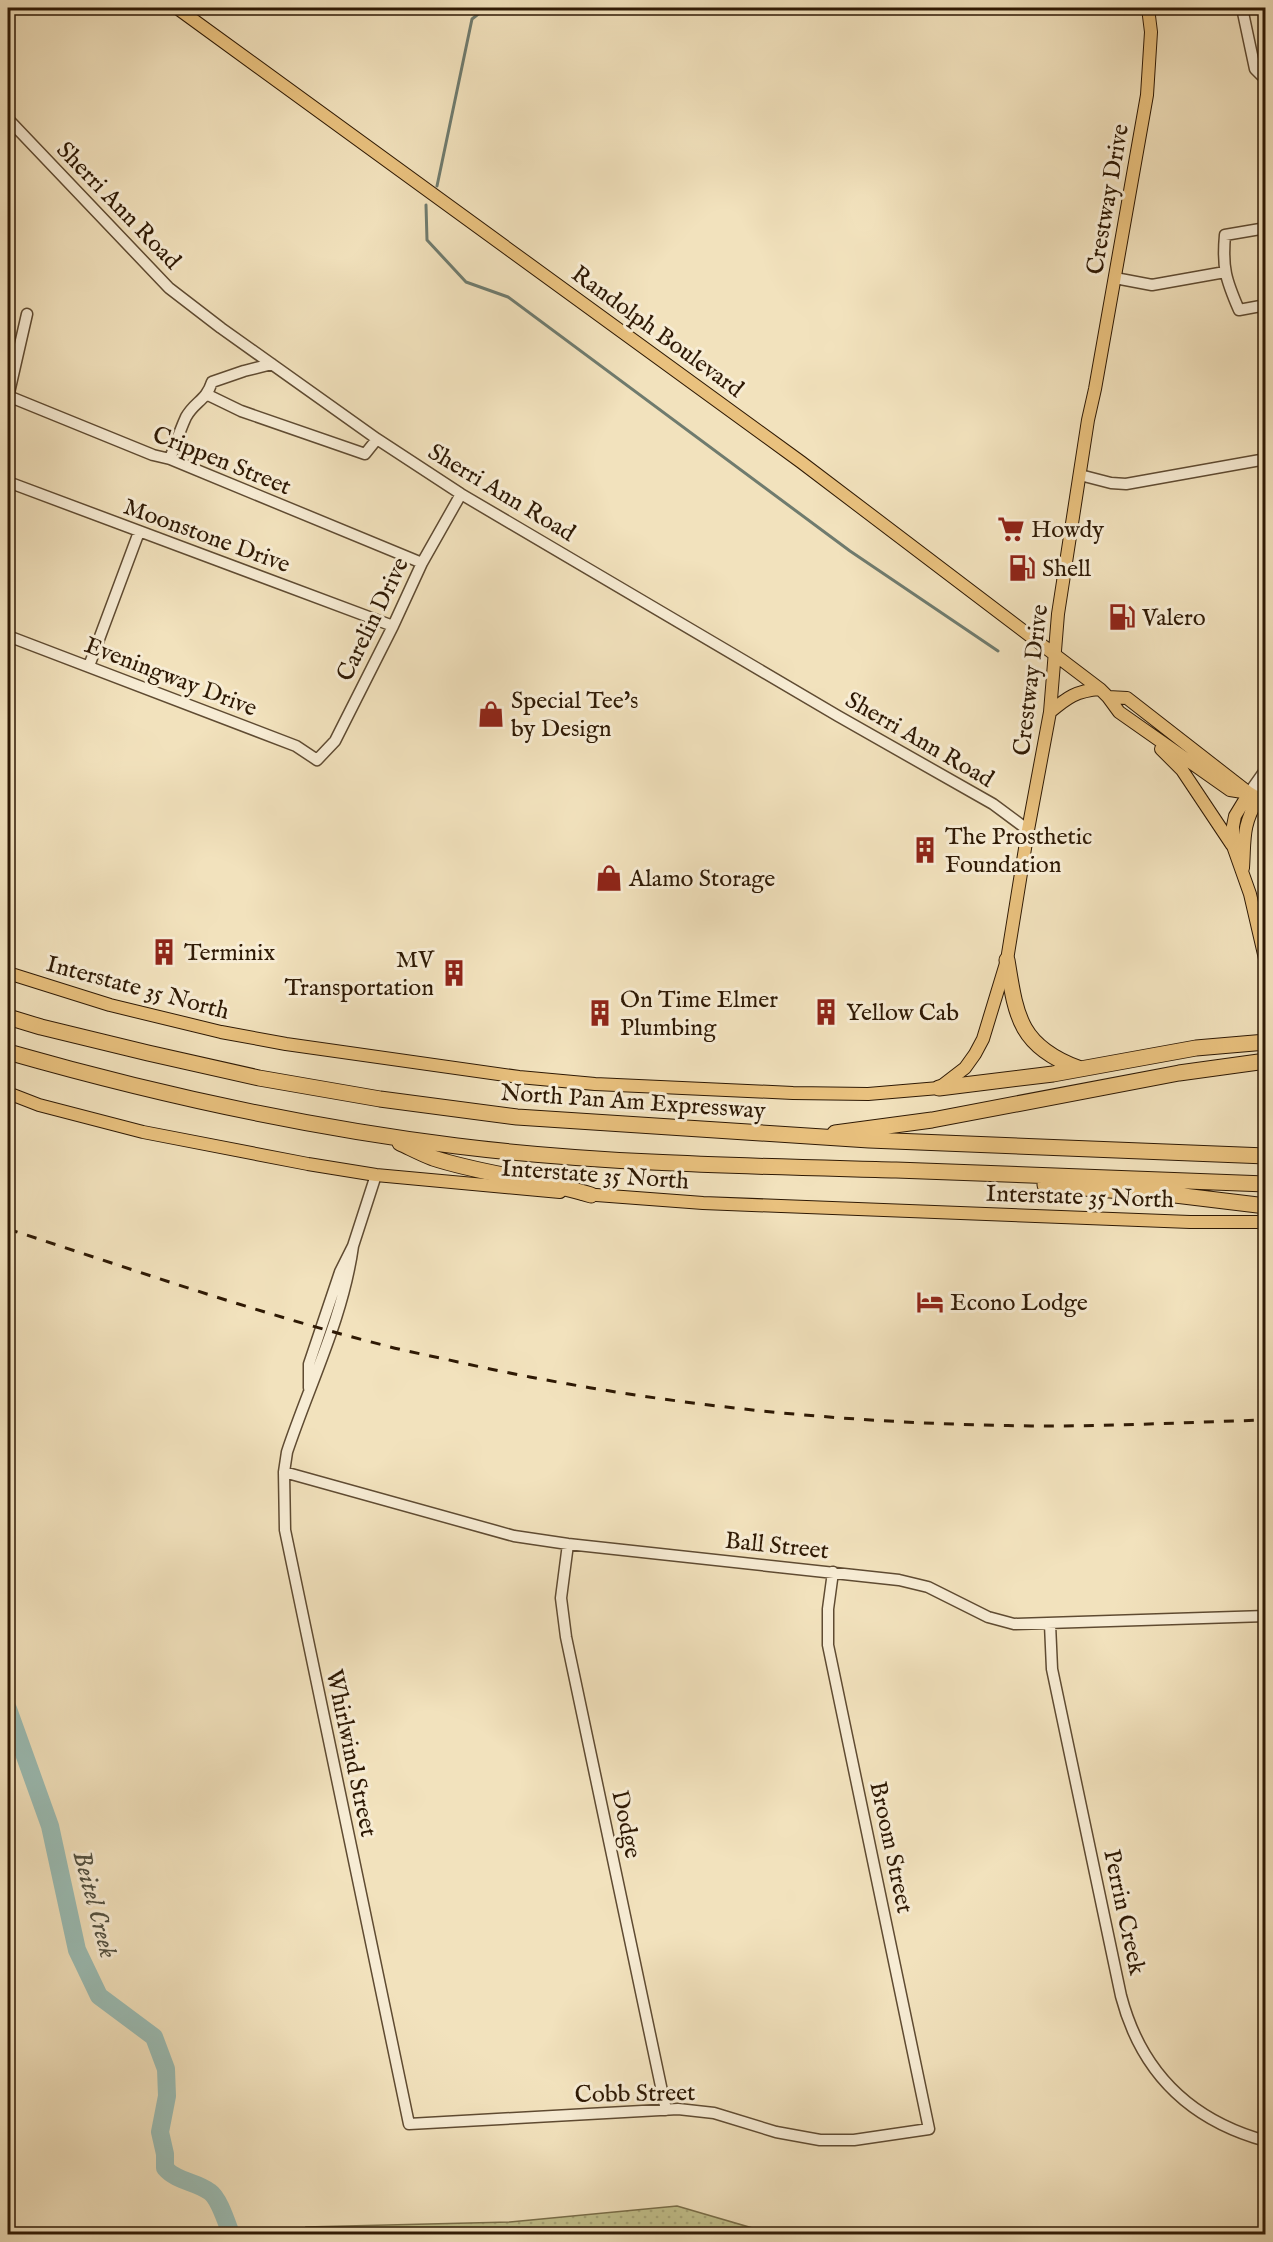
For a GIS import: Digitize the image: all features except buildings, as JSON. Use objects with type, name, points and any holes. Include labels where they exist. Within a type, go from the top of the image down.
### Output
[{"type":"highway","points":[[1007,960],[1015,1006],[1023,1028],[1047,1053],[1081,1069]]},
{"type":"highway","name":"North Pan Am Expressway","points":[[8,1017],[52,1030],[248,1076],[380,1099],[517,1117],[814,1137],[1266,1155]]},
{"type":"highway","points":[[939,1088],[1081,1069],[1196,1048],[1266,1042]]},
{"type":"highway","points":[[8,1052],[176,1097],[329,1128],[509,1152],[643,1162],[1266,1184]]},
{"type":"highway","points":[[814,1137],[856,1128],[932,1120],[986,1111],[1266,1060]]},
{"type":"highway","points":[[383,1136],[433,1158],[497,1174],[555,1184],[591,1195]]},
{"type":"highway","points":[[899,1170],[1266,1206]]},
{"type":"main road","name":"Randolph Boulevard","points":[[177,8],[801,462],[1104,693],[1119,712],[1134,723],[1230,790],[1260,794]]},
{"type":"main road","name":"Crestway Drive","points":[[939,1088],[965,1068],[975,1054],[990,1017],[1007,960],[1050,712],[1058,614],[1088,420],[1147,95],[1150,32],[1148,8]]},
{"type":"main road","points":[[1050,712],[1083,690],[1104,693]]},
{"type":"main road","name":"Randolph Boulevard","points":[[1104,693],[1127,698],[1260,794]]},
{"type":"main road","points":[[1134,723],[1182,770],[1233,846],[1243,872],[1266,963]]},
{"type":"main road","points":[[1233,846],[1235,816],[1260,794]]},
{"type":"main road","points":[[1243,872],[1243,836],[1246,821],[1260,794]]},
{"type":"main road","name":"Interstate 35 North","points":[[8,973],[120,1008],[221,1032],[286,1044],[519,1077],[595,1084],[794,1093],[867,1094],[939,1088]]},
{"type":"main road","name":"Interstate 35 North","points":[[8,1093],[92,1120],[173,1139],[376,1174],[496,1188],[703,1203],[1190,1222],[1266,1222]]},
{"type":"main road","name":"Interstate 35 North","points":[[1190,1222],[1266,1229]]},
{"type":"street","points":[[1242,8],[1255,69],[1262,76]]},
{"type":"street","name":"Sherri Ann Road","points":[[8,119],[169,288],[377,440],[461,494],[838,716],[993,804],[1028,830]]},
{"type":"street","points":[[1266,228],[1225,235],[1223,261],[1227,283],[1239,310],[1266,305]]},
{"type":"street","points":[[1115,278],[1152,285],[1225,272]]},
{"type":"street","points":[[8,397],[27,314]]},
{"type":"street","points":[[170,459],[186,417],[193,406],[208,395],[212,382],[244,370],[272,364]]},
{"type":"street","points":[[208,395],[241,411],[365,454],[377,440]]},
{"type":"street","name":"Crippen Street","points":[[8,397],[153,455],[170,459],[422,563]]},
{"type":"street","points":[[1080,475],[1110,483],[1126,484],[1266,459]]},
{"type":"street","name":"Moonstone Drive","points":[[8,482],[393,626]]},
{"type":"street","name":"Carelin Drive","points":[[317,760],[335,741],[422,563],[461,494]]},
{"type":"street","points":[[89,666],[139,532]]},
{"type":"street","name":"Eveningway Drive","points":[[8,636],[296,746],[317,760]]},
{"type":"street","points":[[1260,794],[1266,769]]},
{"type":"street","name":"Whirlwind Street","points":[[376,1174],[353,1246],[349,1276],[342,1298],[319,1369],[308,1391],[287,1452],[284,1472],[285,1530],[409,2124]]},
{"type":"street","name":"Ball Street","points":[[284,1472],[514,1536],[568,1544],[899,1580],[940,1592],[973,1611],[1014,1624],[1266,1616]]},
{"type":"street","name":"Dodge","points":[[568,1544],[561,1598],[566,1637],[666,2110]]},
{"type":"street","name":"Broom Street","points":[[833,1572],[828,1609],[828,1645],[929,2129]]},
{"type":"street","name":"Perrin Creek","points":[[1050,1624],[1055,1681],[1121,1996],[1133,2033],[1159,2075],[1194,2109],[1228,2128],[1266,2141]]},
{"type":"street","name":"Cobb Street","points":[[409,2124],[678,2109],[714,2113],[776,2132],[820,2140],[854,2140],[929,2129]]},
{"type":"shaded area","points":[[677,2206],[773,2234],[308,2234],[306,2227],[510,2222]]},
{"type":"waterway","points":[[437,186],[472,19],[486,8]]},
{"type":"waterway","points":[[426,205],[427,240],[466,282],[508,297],[850,551],[998,651]]},
{"type":"waterway","name":"Beitel Creek","points":[[8,1709],[50,1826],[77,1950],[99,1996],[154,2037],[166,2069],[167,2096],[160,2132],[165,2154],[165,2168],[175,2176],[210,2192],[217,2200],[231,2234]]},
{"type":"railway","points":[[8,1229],[288,1319],[402,1350],[604,1390],[751,1410],[899,1422],[1047,1426],[1266,1420]]},
{"type":"place","name":"Howdy","points":[[1011,529]]},
{"type":"place","name":"Shell","points":[[1022,568]]},
{"type":"place","name":"Valero","points":[[1122,617]]},
{"type":"place","name":"Special Tee's by Design","points":[[491,714]]},
{"type":"place","name":"The Prosthetic Foundation","points":[[925,850]]},
{"type":"place","name":"Alamo Storage","points":[[609,878]]},
{"type":"place","name":"Terminix","points":[[164,952]]},
{"type":"place","name":"MV Transportation","points":[[454,973]]},
{"type":"place","name":"Yellow Cab","points":[[826,1012]]},
{"type":"place","name":"On Time Elmer Plumbing","points":[[600,1013]]},
{"type":"place","name":"Econo Lodge","points":[[930,1302]]}]
